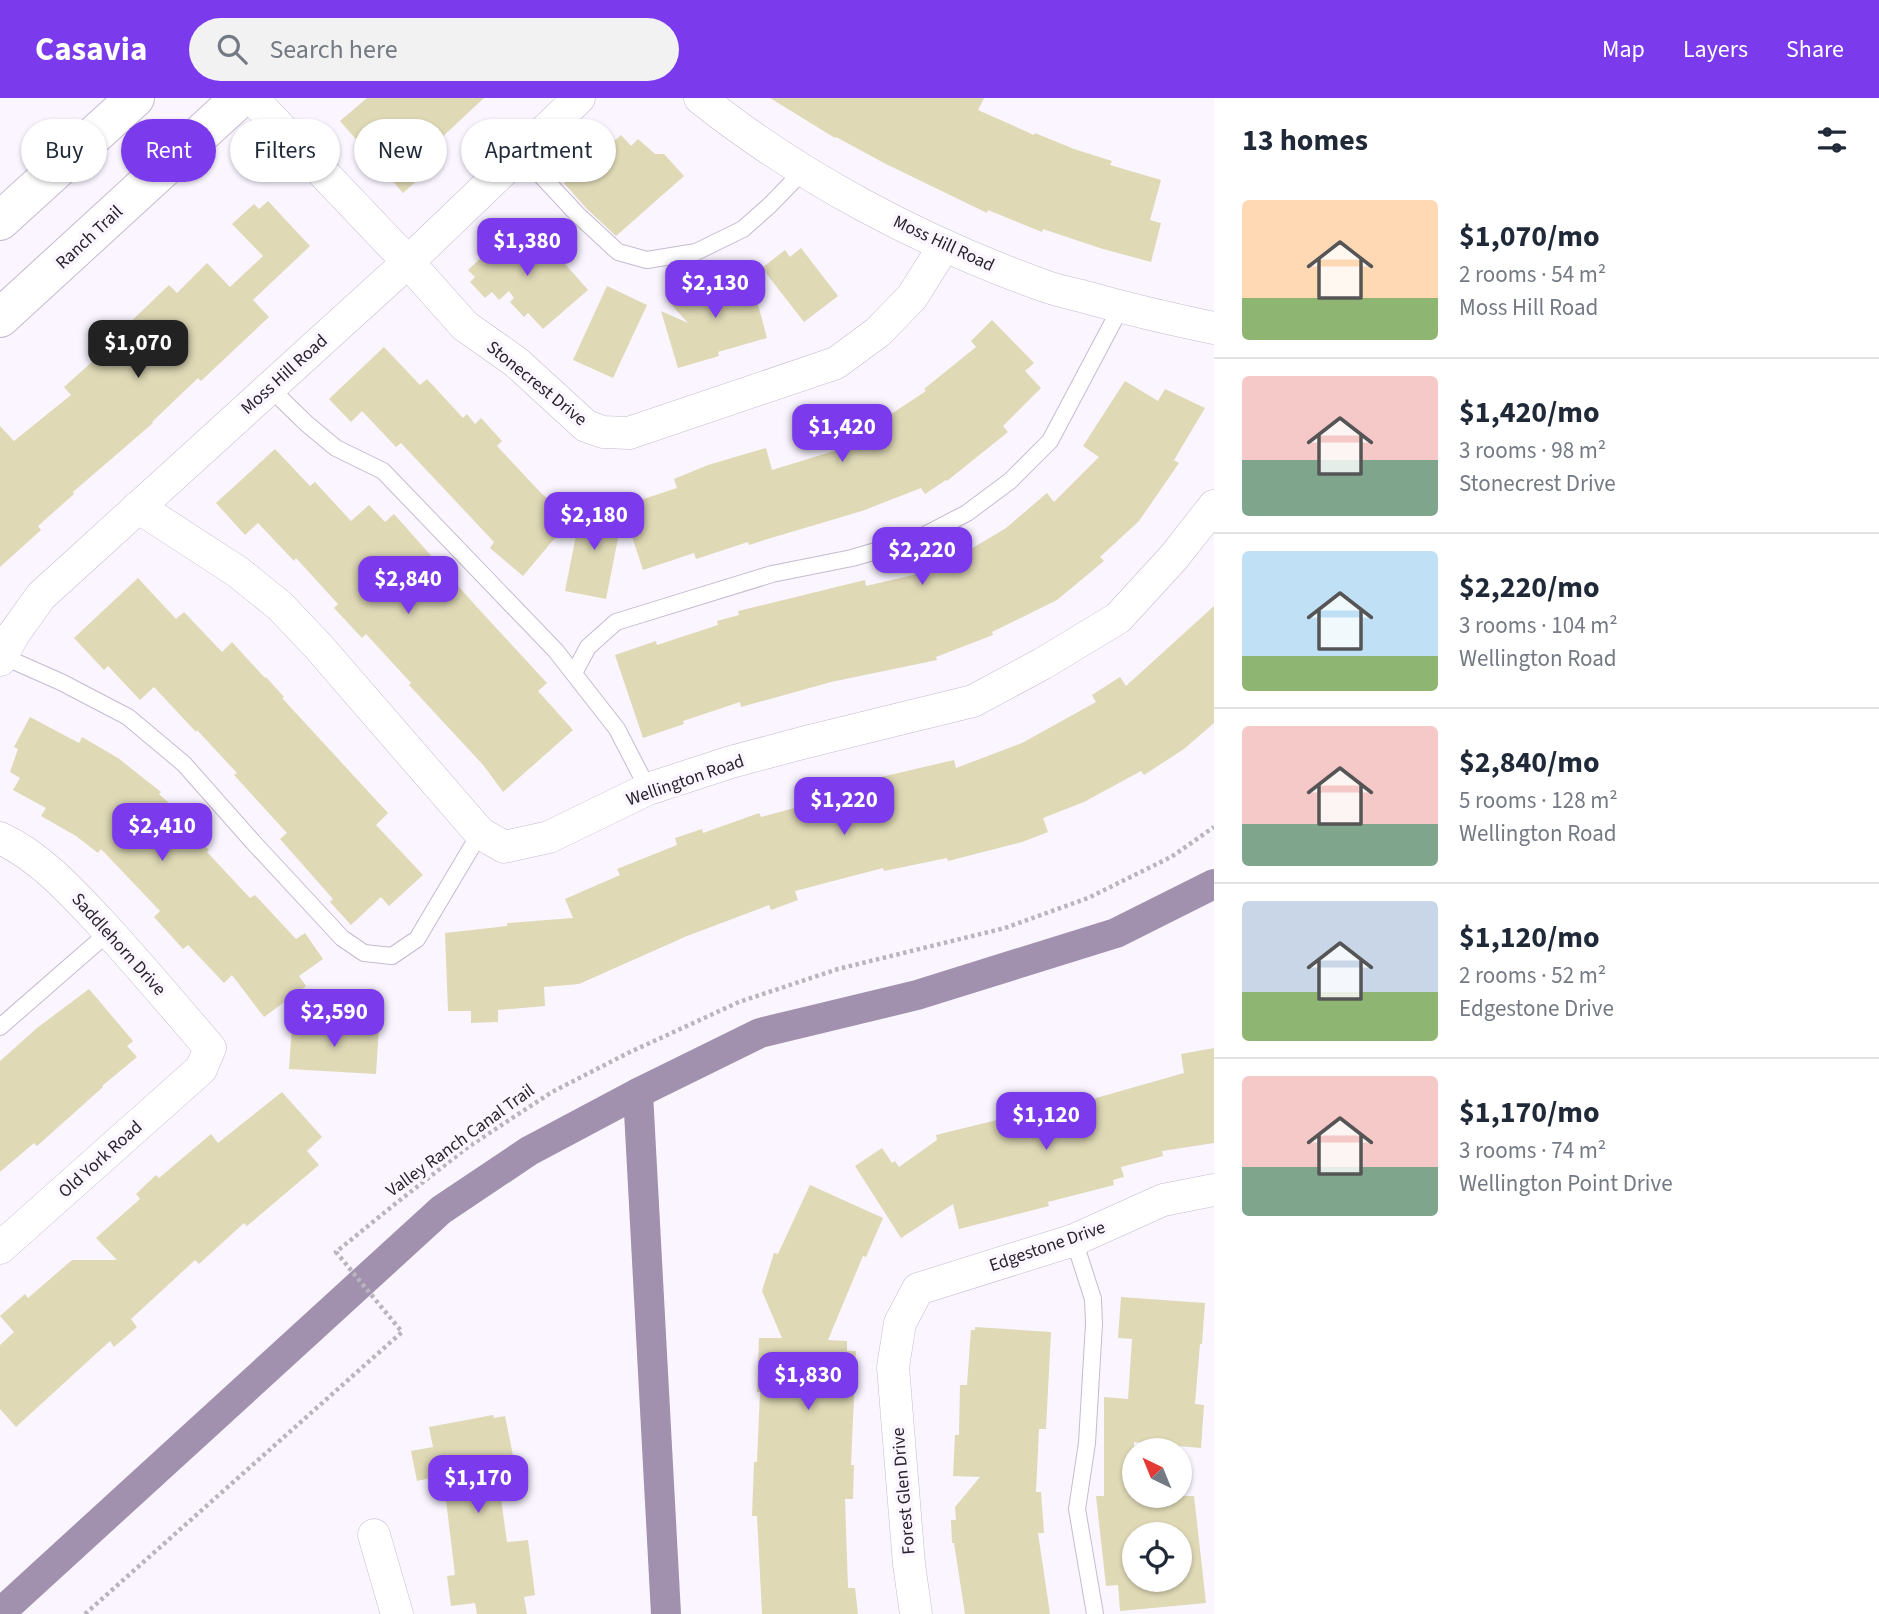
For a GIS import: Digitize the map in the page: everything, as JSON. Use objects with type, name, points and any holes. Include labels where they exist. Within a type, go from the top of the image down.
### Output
[{"type":"main road","points":[[0,221],[135,98]]},
{"type":"main road","name":"Ranch Trail","points":[[0,318],[240,98]]},
{"type":"street","name":"Stonecrest Drive","points":[[253,98],[465,326],[516,362],[586,426],[603,432],[629,433],[836,363],[878,332],[912,297],[944,246]]},
{"type":"street","name":"Moss Hill Road","points":[[557,119],[579,98]]},
{"type":"street","name":"Moss Hill Road","points":[[700,98],[733,124],[849,198],[944,246],[1040,285],[1214,328]]},
{"type":"street","name":"Moss Hill Road","points":[[1,658],[13,635],[41,596],[408,262],[492,182]]},
{"type":"street","name":"Wellington Road","points":[[138,506],[237,572],[280,606],[480,833],[504,847],[549,837],[648,789],[731,762],[973,701],[1042,664],[1118,618],[1174,557],[1214,506]]},
{"type":"street","name":"Saddlehorn Drive","points":[[0,838],[12,843],[63,883],[138,963],[210,1048],[201,1069]]},
{"type":"street","name":"Old York Road","points":[[0,1248],[201,1069]]},
{"type":"street","name":"Edgestone Drive","points":[[918,1289],[1074,1240],[1163,1200],[1214,1190]]},
{"type":"street","name":"Forest Glen Drive","points":[[916,1614],[908,1551],[893,1367],[900,1323],[918,1289]]},
{"type":"street","points":[[374,1535],[397,1614]]},
{"type":"lane","points":[[547,182],[618,253],[647,260],[696,252],[743,229],[804,170]]},
{"type":"lane","points":[[573,673],[588,647],[616,622],[772,574],[852,558],[917,538],[967,513],[1010,481],[1051,441],[1121,307]]},
{"type":"lane","points":[[269,387],[336,448],[383,471],[556,651],[617,729],[648,789]]},
{"type":"lane","points":[[1,658],[61,682],[128,717],[184,764],[342,938],[364,953],[392,956],[417,939],[480,833]]},
{"type":"lane","points":[[0,1027],[109,932]]},
{"type":"lane","points":[[1074,1240],[1093,1299],[1087,1443],[1077,1509],[1095,1614]]},
{"type":"path","name":"Valley Ranch Canal Trail","points":[[85,1614],[402,1332],[336,1252],[468,1147],[552,1092],[628,1053],[739,1002],[838,969],[1006,928],[1088,898],[1171,858],[1214,827]]},
{"type":"building","points":[[367,98],[484,98],[447,132],[447,119],[354,119],[354,137],[340,121]]},
{"type":"building","points":[[770,98],[984,98],[978,110],[1034,135],[1035,133],[1112,161],[1110,165],[1161,180],[1150,220],[1161,223],[1151,262],[1043,229],[1042,232],[988,210],[987,213],[835,138]]},
{"type":"building","points":[[621,135],[631,146],[638,139],[655,154],[664,154],[684,176],[616,236],[564,183],[616,182],[616,139]]},
{"type":"building","points":[[393,182],[416,182],[403,193]]},
{"type":"building","points":[[268,201],[310,246],[253,300],[269,317],[201,381],[198,378],[153,423],[73,492],[74,494],[38,526],[41,530],[0,567],[0,426],[14,441],[71,395],[64,387],[169,285],[177,293],[207,263],[230,287],[263,256],[232,224],[254,204],[259,209]]},
{"type":"building","points":[[516,225],[552,264],[559,257],[588,290],[543,329],[528,313],[524,317],[510,302],[514,298],[509,291],[499,300],[492,292],[485,298],[470,282],[475,277],[468,270]]},
{"type":"building","points":[[801,248],[838,296],[804,322],[762,268],[785,250],[790,257]]},
{"type":"building","points":[[749,271],[767,338],[718,352],[719,356],[678,368],[661,311],[688,323],[668,301],[710,289],[708,283]]},
{"type":"building","points":[[607,286],[647,305],[613,378],[573,360]]},
{"type":"building","points":[[992,320],[1034,363],[1025,371],[1041,388],[1003,426],[1008,432],[947,481],[925,494],[921,488],[862,511],[749,545],[748,542],[696,559],[694,553],[643,570],[622,506],[677,488],[674,479],[708,465],[766,448],[772,470],[886,433],[879,422],[926,391],[924,389],[976,347],[971,341]]},
{"type":"building","points":[[384,347],[420,385],[427,379],[463,418],[467,414],[475,424],[481,418],[502,441],[497,446],[541,493],[571,519],[523,576],[490,548],[494,542],[401,443],[396,447],[362,411],[351,422],[329,399]]},
{"type":"building","points":[[1125,381],[1158,401],[1165,389],[1205,408],[1174,460],[1179,463],[1139,521],[1100,557],[1104,561],[1057,600],[992,632],[993,635],[936,657],[937,660],[831,682],[741,707],[740,702],[643,738],[615,655],[656,641],[657,645],[718,625],[717,621],[739,615],[738,611],[865,580],[866,586],[913,575],[956,558],[1006,528],[1047,493],[1054,502],[1099,457],[1083,446]]},
{"type":"building","points":[[275,449],[310,486],[315,482],[351,521],[369,505],[385,522],[394,514],[547,683],[538,691],[573,730],[503,792],[484,766],[366,634],[362,638],[334,608],[338,604],[296,558],[294,561],[258,523],[245,535],[216,503]]},
{"type":"building","points":[[582,505],[623,513],[606,599],[565,591]]},
{"type":"building","points":[[138,578],[176,619],[184,612],[222,652],[232,642],[388,813],[376,825],[423,875],[389,906],[381,897],[351,925],[330,902],[333,899],[280,839],[287,833],[197,730],[196,732],[154,687],[140,700],[108,666],[104,670],[74,638]]},
{"type":"building","points":[[1214,606],[1214,723],[1184,749],[1144,775],[1141,771],[1084,802],[1043,818],[1048,832],[1022,842],[948,861],[947,858],[884,871],[883,868],[795,891],[798,900],[771,910],[769,905],[687,936],[579,984],[544,987],[545,1006],[498,1010],[498,1022],[471,1023],[471,1011],[448,1011],[445,933],[507,926],[507,923],[573,918],[565,899],[620,875],[617,869],[677,845],[675,838],[702,829],[703,833],[759,813],[761,817],[865,789],[864,781],[954,760],[956,768],[1022,743],[1096,702],[1092,695],[1120,677],[1126,686]]},
{"type":"building","points":[[30,717],[79,743],[82,737],[118,758],[161,792],[159,794],[169,803],[167,806],[250,898],[255,895],[296,939],[305,933],[323,959],[299,976],[306,986],[264,1017],[232,975],[224,983],[188,945],[183,949],[154,917],[160,911],[101,849],[98,853],[76,836],[41,816],[46,808],[13,790],[20,778],[10,772],[18,749],[14,747]]},
{"type":"building","points":[[89,989],[133,1041],[127,1046],[137,1057],[37,1146],[34,1143],[0,1172],[0,1061],[37,1028]]},
{"type":"building","points":[[292,1025],[379,1027],[376,1074],[289,1069]]},
{"type":"building","points":[[1214,1048],[1214,1143],[1162,1151],[1163,1156],[1121,1167],[1124,1177],[1113,1180],[1114,1185],[1048,1202],[1049,1206],[959,1229],[953,1204],[901,1238],[855,1166],[882,1148],[892,1163],[895,1161],[899,1167],[937,1140],[936,1135],[997,1120],[1047,1112],[1184,1073],[1181,1054]]},
{"type":"building","points":[[282,1092],[322,1137],[307,1151],[319,1165],[247,1226],[244,1223],[199,1264],[195,1260],[131,1319],[137,1327],[114,1347],[110,1341],[16,1427],[0,1409],[0,1345],[14,1332],[0,1316],[25,1294],[28,1298],[72,1260],[117,1260],[96,1238],[140,1199],[136,1194],[156,1175],[159,1178],[211,1134],[218,1143]]},
{"type":"building","points":[[810,1185],[883,1218],[866,1257],[863,1256],[828,1340],[847,1341],[847,1351],[856,1351],[851,1465],[854,1465],[853,1499],[845,1499],[848,1588],[855,1588],[858,1614],[762,1614],[757,1516],[752,1516],[760,1392],[757,1392],[759,1338],[782,1338],[762,1291],[774,1253],[778,1254]]},
{"type":"building","points":[[1121,1297],[1205,1303],[1195,1404],[1204,1405],[1201,1448],[1192,1447],[1192,1438],[1122,1438],[1122,1508],[1192,1508],[1194,1496],[1206,1603],[1120,1611],[1118,1585],[1106,1586],[1096,1496],[1104,1496],[1104,1397],[1128,1399],[1132,1339],[1118,1338]]},
{"type":"building","points":[[975,1327],[1051,1332],[1046,1429],[1039,1429],[1036,1492],[1041,1492],[1044,1533],[1038,1533],[1050,1614],[965,1614],[952,1543],[951,1520],[956,1520],[955,1507],[980,1477],[953,1476],[955,1435],[959,1435],[960,1385],[967,1385],[971,1330],[975,1330]]},
{"type":"building","points":[[493,1415],[494,1418],[505,1416],[514,1460],[496,1463],[507,1542],[528,1540],[535,1595],[524,1597],[527,1614],[477,1614],[475,1603],[451,1606],[447,1576],[455,1575],[443,1475],[417,1481],[411,1451],[433,1447],[429,1427]]},
{"type":"waterway","points":[[0,1613],[441,1210],[529,1151],[760,1033],[917,995],[1116,933],[1214,884]]},
{"type":"waterway","points":[[638,1093],[666,1614]]}]
